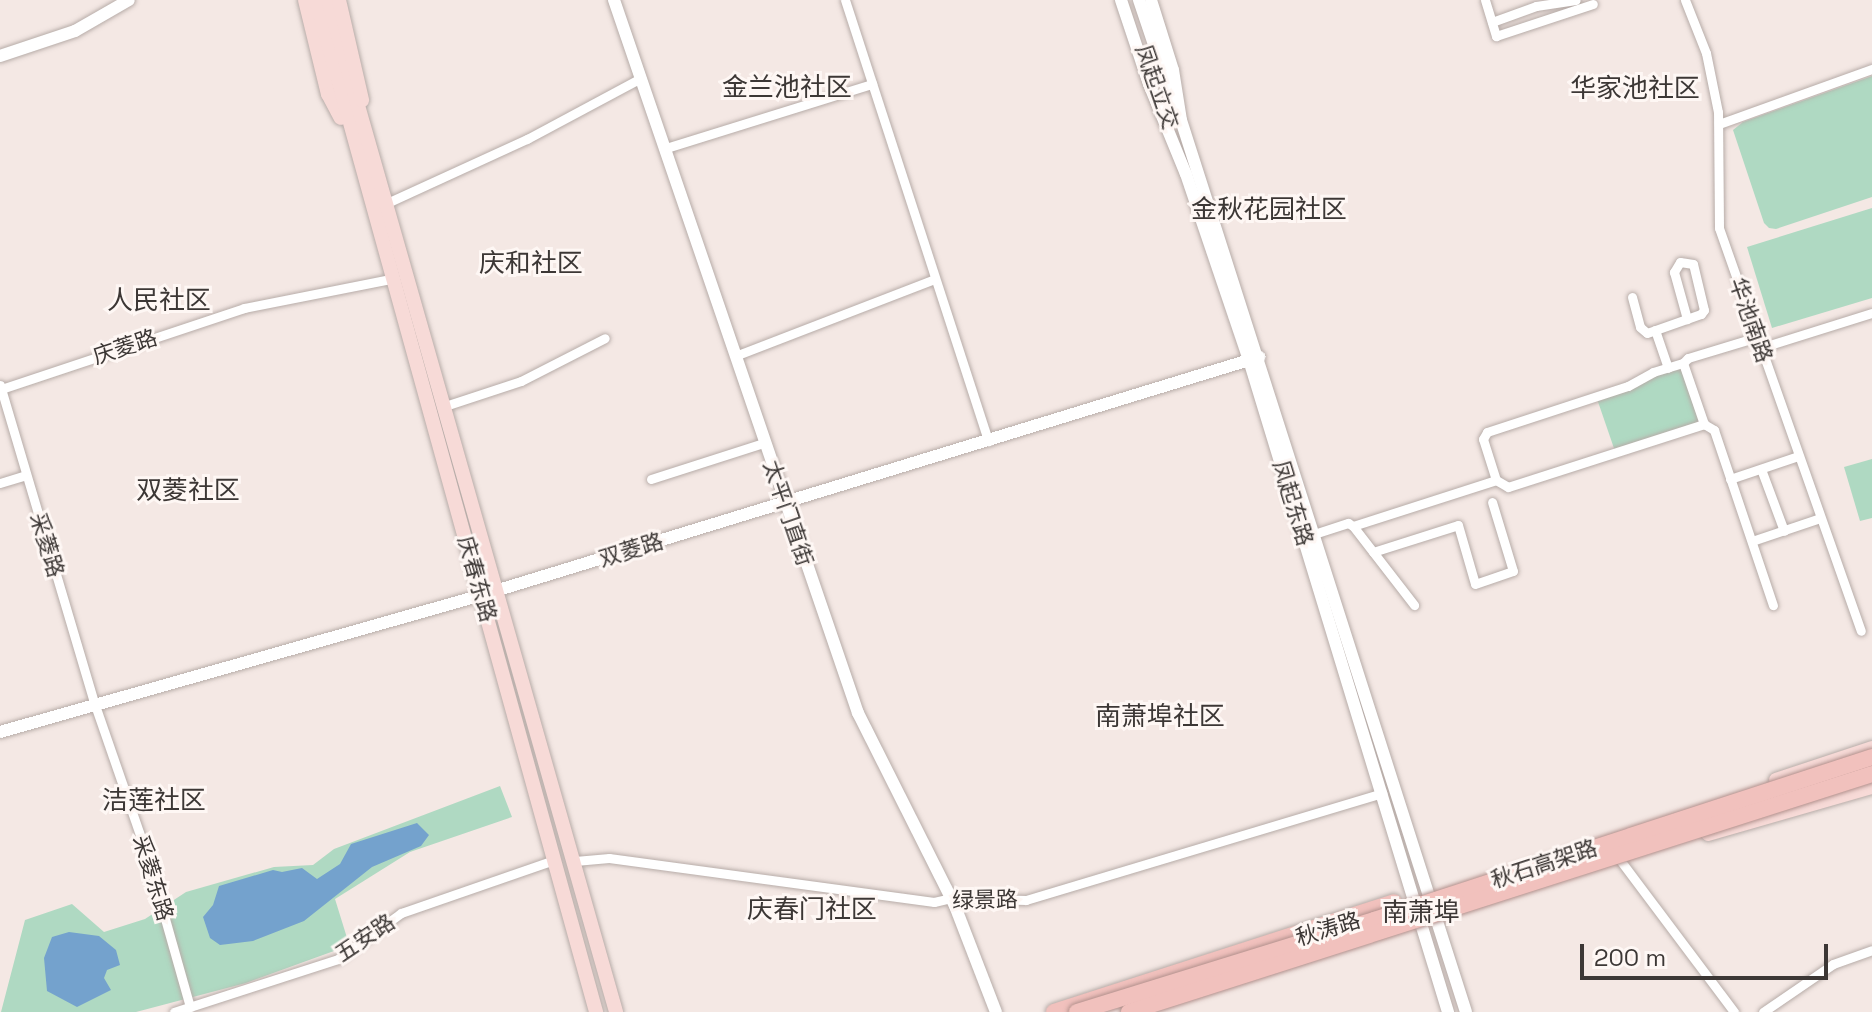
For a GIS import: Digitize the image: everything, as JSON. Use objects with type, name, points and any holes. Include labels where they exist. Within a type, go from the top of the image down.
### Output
[{"type":"highway","name":"秋石高架路","points":[[1077,1012],[1872,757]]},
{"type":"highway","name":"秋石高架路","points":[[1129,1012],[1872,774]]},
{"type":"highway","points":[[1055,1012],[1436,889],[1558,859]]},
{"type":"highway","points":[[1161,1012],[1286,963]]},
{"type":"main road","points":[[0,56],[75,31],[129,0]]},
{"type":"main road","name":"庆春东路","points":[[305,0],[328,94],[355,147]]},
{"type":"main road","points":[[316,0],[347,98]]},
{"type":"main road","points":[[328,0],[347,98]]},
{"type":"main road","name":"庆春东路","points":[[339,0],[371,156]]},
{"type":"main road","name":"太平门直街","points":[[614,0],[763,443],[858,713],[951,898],[996,1012]]},
{"type":"main road","name":"凤起立交","points":[[1124,0],[1181,120]]},
{"type":"main road","name":"凤起东路","points":[[1124,0],[1149,84],[1254,358],[1314,534],[1466,1012]]},
{"type":"main road","name":"凤起立交","points":[[1139,0],[1186,174]]},
{"type":"main road","name":"凤起东路","points":[[1151,0],[1173,70],[1181,120],[1254,358],[1412,903],[1448,1012]]},
{"type":"main road","name":"庆春东路","points":[[347,98],[355,147],[596,1012]]},
{"type":"main road","name":"庆春东路","points":[[347,98],[387,203],[616,1012]]},
{"type":"main road","name":"双菱路","points":[[0,732],[482,595],[1254,358]]},
{"type":"main road","name":"秋涛路","points":[[1055,1012],[1412,903],[1872,748]]},
{"type":"main road","name":"秋涛路","points":[[1151,1012],[1620,860],[1872,787]]},
{"type":"street","points":[[845,0],[988,441]]},
{"type":"street","points":[[1485,0],[1496,36],[1593,4]]},
{"type":"street","points":[[1492,22],[1536,6],[1576,0]]},
{"type":"street","name":"华池南路","points":[[1685,0],[1706,53],[1719,124],[1719,228],[1861,631]]},
{"type":"street","points":[[1719,124],[1872,69]]},
{"type":"street","points":[[387,203],[527,139],[641,78]]},
{"type":"street","points":[[666,148],[872,84]]},
{"type":"street","points":[[1632,297],[1643,331],[1687,319],[1704,310],[1696,269],[1686,261],[1680,262],[1674,272],[1687,319]]},
{"type":"street","name":"庆菱路","points":[[1,387],[244,308],[391,279]]},
{"type":"street","points":[[735,356],[935,279]]},
{"type":"street","points":[[1760,348],[1872,313]]},
{"type":"street","points":[[1655,330],[1668,368]]},
{"type":"street","points":[[1704,424],[1508,487],[1496,480],[1483,439],[1487,432],[1628,386],[1683,363],[1688,358],[1757,337]]},
{"type":"street","points":[[445,406],[521,381],[605,338]]},
{"type":"street","points":[[1683,363],[1704,424],[1714,430],[1773,605]]},
{"type":"street","name":"采菱路","points":[[1,387],[95,705]]},
{"type":"street","points":[[651,479],[763,443]]},
{"type":"street","points":[[1730,479],[1798,456]]},
{"type":"street","points":[[1761,469],[1784,531]]},
{"type":"street","points":[[0,483],[26,475]]},
{"type":"street","points":[[1353,526],[1496,480]]},
{"type":"street","points":[[1373,552],[1458,525],[1475,584],[1513,571],[1492,502]]},
{"type":"street","points":[[1752,541],[1820,518]]},
{"type":"street","points":[[1314,534],[1348,523],[1353,526],[1414,605]]},
{"type":"street","name":"采菱东路","points":[[95,705],[147,855],[190,1007]]},
{"type":"street","name":"绿景路","points":[[575,861],[609,858],[934,902],[951,898],[1026,900],[1382,793]]},
{"type":"street","name":"五安路","points":[[174,1012],[338,959],[401,913],[554,860]]},
{"type":"street","points":[[1620,860],[1734,1012]]},
{"type":"street","points":[[1763,1012],[1833,964],[1872,950]]},
{"type":"green space","points":[[1872,76],[1872,197],[1776,229],[1769,228],[1764,223],[1733,130],[1743,122]]},
{"type":"green space","points":[[1872,208],[1872,298],[1772,328],[1747,247]]},
{"type":"green space","points":[[1683,363],[1704,424],[1616,455],[1595,393]]},
{"type":"green space","points":[[1872,459],[1872,518],[1860,521],[1844,467]]},
{"type":"green space","points":[[500,786],[512,817],[410,852],[335,899],[348,941],[334,951],[246,983],[136,1012],[1,1012],[25,920],[72,904],[104,932],[145,919],[186,892],[274,867],[313,865],[334,849]]},
{"type":"water","points":[[417,823],[429,835],[421,846],[372,867],[304,921],[253,941],[220,945],[210,938],[203,917],[213,905],[219,886],[273,870],[282,872],[302,868],[317,879],[340,864],[351,844]]},
{"type":"water","points":[[69,932],[99,936],[116,950],[120,965],[107,970],[104,978],[111,990],[77,1007],[47,991],[44,958],[52,937]]},
{"type":"district","name":"金兰池社区","points":[[787,88]]},
{"type":"district","name":"华家池社区","points":[[1635,89]]},
{"type":"district","name":"金秋花园社区","points":[[1269,210]]},
{"type":"district","name":"庆和社区","points":[[531,264]]},
{"type":"district","name":"人民社区","points":[[159,301]]},
{"type":"district","name":"双菱社区","points":[[188,491]]},
{"type":"district","name":"南萧埠社区","points":[[1160,717]]},
{"type":"district","name":"洁莲社区","points":[[154,801]]},
{"type":"district","name":"庆春门社区","points":[[812,910]]},
{"type":"district","name":"南萧埠","points":[[1421,913]]}]
